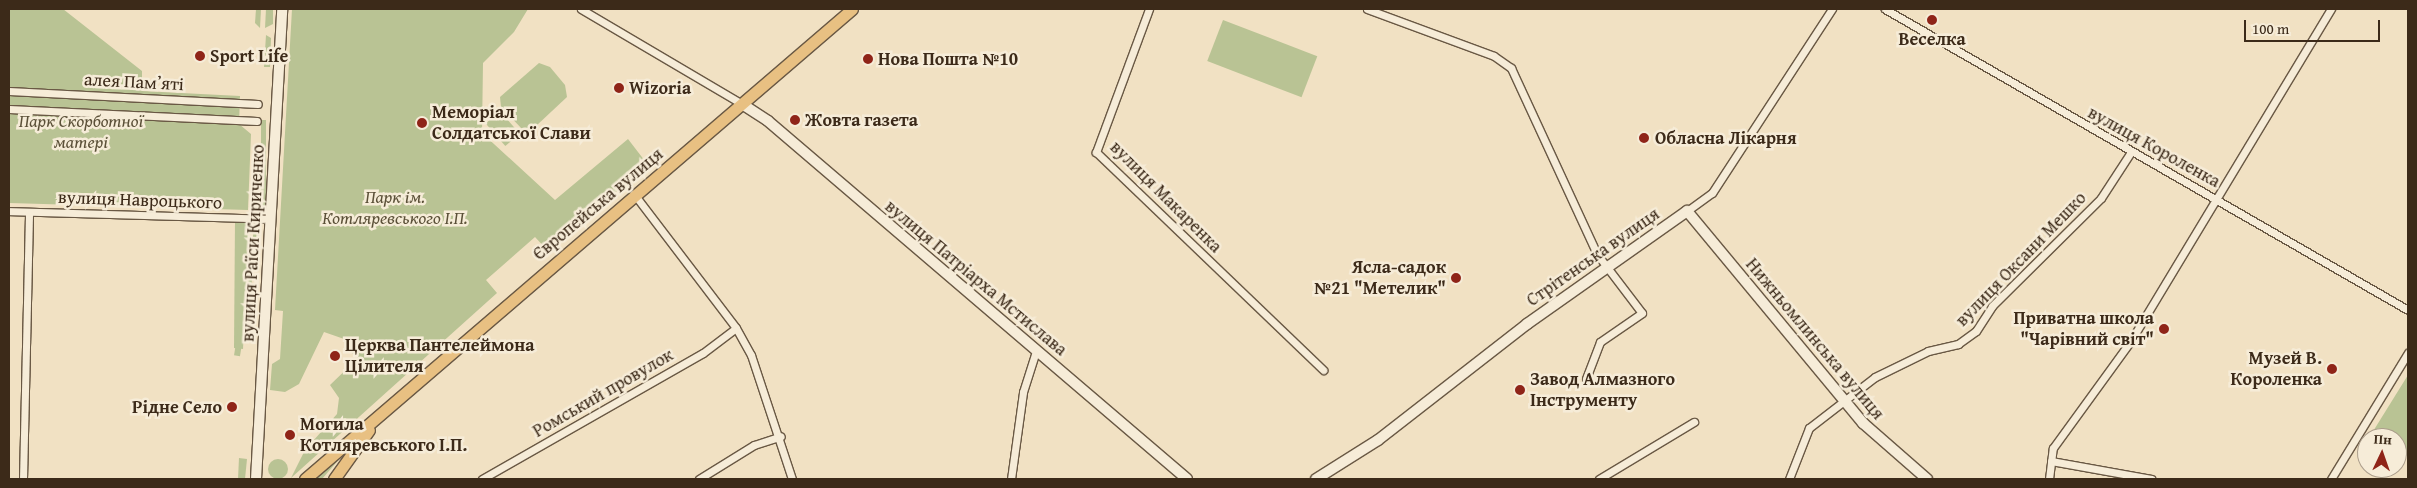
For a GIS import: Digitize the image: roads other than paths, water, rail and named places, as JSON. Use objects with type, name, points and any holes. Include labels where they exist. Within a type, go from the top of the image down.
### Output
[{"type":"main road","name":"вулиця Раїси Кириченко","points":[[256,479],[282,9]]},
{"type":"main road","name":"Європейська вулиця","points":[[305,479],[331,453],[369,429],[634,194],[852,9]]},
{"type":"main road","name":"вулиця Патріарха Мстислава","points":[[742,104],[1187,479]]},
{"type":"main road","name":"Стрітенська вулиця","points":[[1316,479],[1378,440],[1607,267],[1687,211]]},
{"type":"main road","name":"Нижньомлинська вулиця","points":[[1687,211],[1863,423],[1927,479]]},
{"type":"main road","name":"Європейська вулиця","points":[[334,479],[369,429]]},
{"type":"street","points":[[581,9],[742,104]]},
{"type":"street","name":"вулиця Макаренка","points":[[1149,9],[1096,152],[1323,370]]},
{"type":"street","points":[[1368,9],[1494,56],[1511,68],[1607,267],[1642,313],[1600,342],[1586,378]]},
{"type":"street","name":"Стрітенська вулиця","points":[[1687,211],[1712,193],[1832,9]]},
{"type":"street","name":"вулиця Короленка","points":[[1885,9],[2408,310]]},
{"type":"street","points":[[2049,479],[2053,448],[2130,342],[2330,9]]},
{"type":"street","name":"алея Памʼяті","points":[[9,91],[258,104]]},
{"type":"street","name":"алея Памʼяті","points":[[9,109],[257,122]]},
{"type":"street","name":"вулиця Оксани Мешко","points":[[1789,479],[1809,428],[1845,400],[1901,362],[1958,344],[1976,331],[1992,306],[2101,198],[2131,152]]},
{"type":"street","points":[[634,194],[736,328],[751,355],[781,436],[792,479]]},
{"type":"street","name":"вулиця Навроцького","points":[[9,211],[271,219]]},
{"type":"street","points":[[23,479],[29,212]]},
{"type":"street","name":"Ромський провулок","points":[[482,479],[703,353],[736,328]]},
{"type":"street","points":[[1011,479],[1023,392],[1036,351]]},
{"type":"street","points":[[2331,479],[2408,353]]},
{"type":"street","points":[[1599,479],[1694,422]]},
{"type":"street","points":[[699,479],[754,445],[781,436]]},
{"type":"street","points":[[2051,461],[2151,479]]},
{"type":"place","name":"Веселка","points":[[1932,20]]},
{"type":"place","name":"Sport Life","points":[[200,56]]},
{"type":"place","name":"Нова Пошта №10","points":[[868,59]]},
{"type":"place","name":"Wizoria","points":[[619,88]]},
{"type":"place","name":"Жовта газета","points":[[795,120]]},
{"type":"place","name":"Меморіал Солдатської Слави","points":[[422,123]]},
{"type":"place","name":"Обласна Лікарня","points":[[1644,138]]},
{"type":"place","name":"Ясла-садок №21 \"Метелик\"","points":[[1456,278]]},
{"type":"place","name":"Приватна школа \"Чарівний світ\"","points":[[2164,329]]},
{"type":"place","name":"Церква Пантелеймона Цілителя","points":[[335,356]]},
{"type":"place","name":"Музей В. Короленка","points":[[2332,369]]},
{"type":"place","name":"Завод Алмазного Інструменту","points":[[1520,390]]},
{"type":"place","name":"Рідне Село","points":[[232,407]]},
{"type":"place","name":"Могила Котляревського І.П.","points":[[290,435]]},
{"type":"park label","name":"Парк Скорботної матері","points":[[81,132]]},
{"type":"park label","name":"Парк ім. Котляревського І.П.","points":[[395,208]]}]
